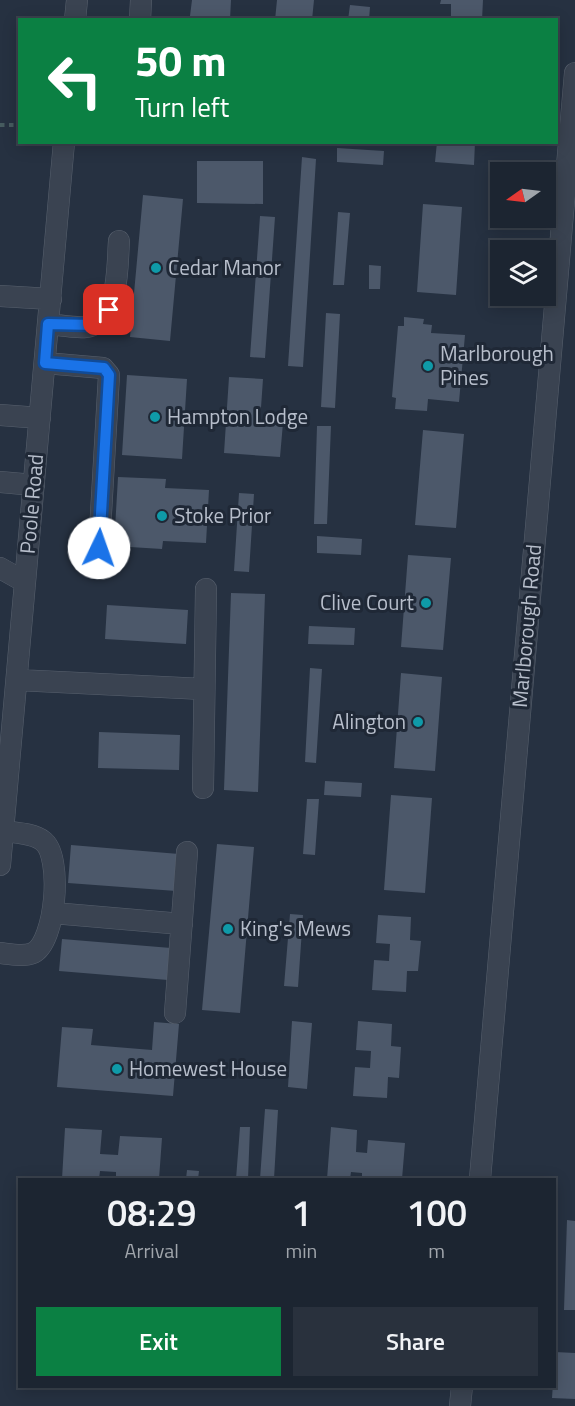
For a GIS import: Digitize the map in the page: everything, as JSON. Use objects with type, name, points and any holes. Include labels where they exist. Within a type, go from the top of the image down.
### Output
[{"type":"street","points":[[75,18],[77,0]]},
{"type":"street","points":[[140,18],[141,0]]},
{"type":"street","name":"Marlborough Road","points":[[480,1178],[575,73]]},
{"type":"street","name":"Poole Road","points":[[0,865],[10,692],[26,582],[64,144]]},
{"type":"street","points":[[48,324],[86,327],[100,320],[114,297],[119,241]]},
{"type":"street","points":[[0,296],[51,299]]},
{"type":"street","points":[[45,363],[104,368],[109,375],[99,548]]},
{"type":"street","points":[[0,415],[40,418]]},
{"type":"street","points":[[0,482],[34,485]]},
{"type":"street","points":[[0,568],[26,582]]},
{"type":"street","points":[[202,788],[206,589]]},
{"type":"street","points":[[10,692],[203,689]]},
{"type":"street","points":[[0,954],[32,953],[44,944],[52,913],[54,864],[50,849],[43,841],[32,836],[3,831]]},
{"type":"street","points":[[175,1013],[187,852]]},
{"type":"street","points":[[52,913],[182,924]]},
{"type":"street","points":[[460,1406],[462,1388]]},
{"type":"path","points":[[0,124],[18,125]]},
{"type":"building","points":[[192,0],[231,0],[230,18],[163,18],[163,16],[190,16]]},
{"type":"building","points":[[277,0],[314,0],[312,18],[275,18]]},
{"type":"building","points":[[441,0],[483,0],[482,18],[451,18],[451,4],[440,4]]},
{"type":"building","points":[[350,5],[370,7],[369,18],[348,18]]},
{"type":"building","points":[[437,144],[475,144],[474,165],[435,162]]},
{"type":"building","points":[[337,148],[384,151],[383,165],[337,162]]},
{"type":"building","points":[[302,157],[316,159],[303,367],[288,366]]},
{"type":"building","name":"Cedar Manor","points":[[197,161],[263,161],[263,204],[197,203]]},
{"type":"building","name":"Cedar Manor","points":[[143,195],[183,199],[170,341],[130,337]]},
{"type":"building","points":[[423,204],[462,207],[456,295],[417,292]]},
{"type":"building","points":[[338,212],[350,213],[344,285],[333,285]]},
{"type":"building","points":[[260,216],[275,217],[265,358],[250,357]]},
{"type":"building","points":[[369,265],[381,266],[380,289],[369,289]]},
{"type":"building","points":[[326,313],[340,314],[335,408],[321,407]]},
{"type":"building","name":"Marlborough Pines","points":[[404,317],[424,319],[423,324],[432,325],[431,333],[465,335],[459,402],[428,399],[427,411],[395,409],[396,398],[392,397],[398,326],[404,326]]},
{"type":"building","name":"Hampton Lodge","points":[[127,375],[187,379],[182,459],[122,455]]},
{"type":"building","points":[[229,377],[263,379],[260,422],[283,423],[280,457],[224,453]]},
{"type":"building","points":[[317,426],[331,426],[327,524],[314,524]]},
{"type":"building","points":[[423,430],[464,434],[456,528],[415,525]]},
{"type":"building","name":"Stoke Prior","points":[[118,477],[166,479],[165,488],[209,490],[206,543],[163,541],[162,549],[114,546]]},
{"type":"building","points":[[239,493],[254,494],[249,572],[234,571]]},
{"type":"building","points":[[317,536],[362,539],[361,555],[317,553]]},
{"type":"building","name":"Clive Court","points":[[408,555],[451,558],[443,650],[401,647]]},
{"type":"building","points":[[231,593],[265,594],[258,792],[224,790]]},
{"type":"building","points":[[107,605],[188,610],[186,644],[105,639]]},
{"type":"building","points":[[309,626],[355,628],[354,645],[308,644]]},
{"type":"building","points":[[310,668],[322,669],[316,763],[305,762]]},
{"type":"building","name":"Alington","points":[[401,673],[442,677],[435,771],[394,768]]},
{"type":"building","points":[[99,732],[180,735],[179,770],[98,768]]},
{"type":"building","points":[[325,781],[362,783],[361,797],[324,795]]},
{"type":"building","points":[[391,795],[432,798],[425,893],[384,890]]},
{"type":"building","points":[[307,799],[319,799],[315,855],[303,854]]},
{"type":"building","name":"King's Mews","points":[[217,844],[254,847],[240,1013],[202,1010]]},
{"type":"building","points":[[71,845],[179,854],[176,891],[68,883]]},
{"type":"building","points":[[290,914],[303,915],[298,987],[284,986]]},
{"type":"building","points":[[378,915],[411,917],[410,940],[421,941],[418,971],[407,971],[406,992],[372,990],[374,960],[389,961],[390,944],[376,943]]},
{"type":"building","points":[[62,939],[171,948],[168,980],[59,971]]},
{"type":"building","points":[[292,1021],[312,1023],[307,1089],[288,1087]]},
{"type":"building","points":[[358,1021],[392,1024],[391,1046],[401,1047],[399,1078],[388,1077],[387,1098],[353,1096],[355,1067],[370,1068],[371,1051],[356,1050]]},
{"type":"building","name":"Homewest House","points":[[154,1022],[179,1024],[173,1096],[57,1087],[62,1027],[93,1029],[91,1045],[152,1050]]},
{"type":"building","points":[[265,1109],[278,1110],[274,1178],[260,1178]]},
{"type":"building","points":[[240,1127],[250,1127],[248,1178],[236,1178]]},
{"type":"building","points":[[331,1127],[357,1130],[356,1152],[367,1153],[368,1140],[405,1143],[402,1178],[362,1178],[362,1173],[351,1172],[350,1178],[327,1178]]},
{"type":"building","points":[[65,1128],[102,1130],[100,1154],[118,1155],[120,1136],[162,1138],[159,1178],[116,1178],[116,1172],[100,1171],[99,1178],[62,1178]]},
{"type":"building","points":[[187,1170],[199,1171],[198,1178],[186,1178]]},
{"type":"building","points":[[567,1220],[575,1221],[575,1310],[564,1310]]},
{"type":"building","points":[[556,1352],[575,1353],[575,1399],[552,1398],[553,1388],[556,1388]]},
{"type":"place","name":"Cedar Manor","points":[[156,268]]},
{"type":"place","name":"Marlborough Pines","points":[[428,366]]},
{"type":"place","name":"Hampton Lodge","points":[[155,417]]},
{"type":"place","name":"Stoke Prior","points":[[162,516]]},
{"type":"place","name":"Clive Court","points":[[426,603]]},
{"type":"place","name":"Alington","points":[[418,722]]},
{"type":"place","name":"King's Mews","points":[[228,929]]},
{"type":"place","name":"Homewest House","points":[[117,1069]]},
{"type":"route","points":[[99,548],[109,375],[104,368],[45,363],[48,324],[86,327],[94,325],[109,310]]}]
